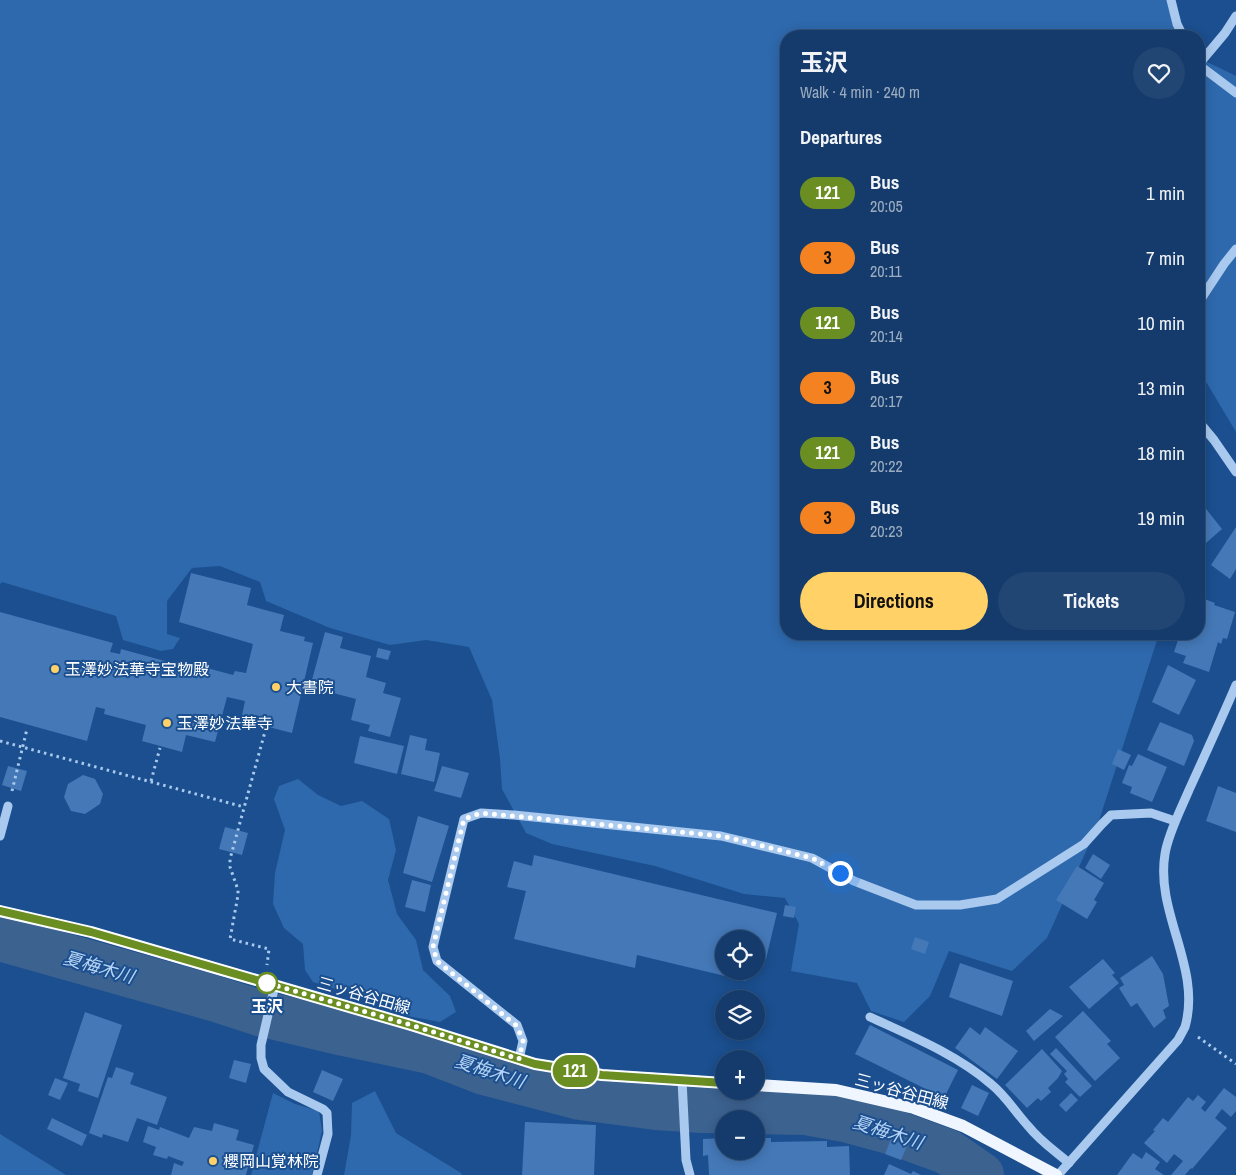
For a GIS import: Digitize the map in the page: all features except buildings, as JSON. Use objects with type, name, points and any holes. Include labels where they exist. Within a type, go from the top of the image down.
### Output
[{"type":"main road","name":"三ッ谷谷田線","points":[[0,911],[91,932],[411,1025],[535,1064],[682,1086],[715,1084]]},
{"type":"main road","name":"三ッ谷谷田線","points":[[765,1086],[836,1090],[914,1108],[963,1126],[1057,1175]]},
{"type":"street","points":[[1171,0],[1181,30]]},
{"type":"street","points":[[1205,57],[1236,16]]},
{"type":"street","points":[[1205,70],[1236,93]]},
{"type":"street","points":[[1205,293],[1236,249]]},
{"type":"street","points":[[1205,429],[1236,472]]},
{"type":"street","points":[[1057,1175],[1178,1040],[1184,1027],[1189,997],[1183,962],[1167,902],[1163,877],[1165,853],[1175,821],[1236,686]]},
{"type":"street","points":[[0,836],[8,806]]},
{"type":"street","points":[[519,1059],[523,1041],[517,1026],[437,961],[433,947],[464,819],[481,813],[722,836],[812,858],[854,881],[916,905],[960,905],[997,899],[1084,844],[1112,815],[1151,813],[1175,821]]},
{"type":"street","points":[[270,984],[272,999],[261,1045],[261,1058],[264,1069],[288,1092],[323,1109],[327,1113],[328,1134],[317,1175]]},
{"type":"street","points":[[870,1017],[925,1042],[972,1070],[1000,1092],[1035,1134],[1069,1163]]},
{"type":"street","points":[[682,1086],[686,1160],[690,1175]]},
{"type":"path","points":[[266,728],[230,859],[230,867],[238,890],[230,939],[269,949],[270,984]]},
{"type":"path","points":[[8,806],[28,729]]},
{"type":"path","points":[[0,740],[244,807]]},
{"type":"path","points":[[151,782],[160,748]]},
{"type":"path","points":[[1184,1027],[1236,1064]]},
{"type":"shaded area","points":[[0,0],[1174,0],[1184,30],[780,30],[780,640],[1157,640],[1097,827],[1047,938],[1012,971],[949,951],[930,996],[904,1022],[871,1011],[857,983],[791,971],[799,924],[785,898],[744,894],[655,866],[552,844],[526,833],[502,789],[492,700],[469,647],[426,640],[390,645],[330,628],[266,601],[260,582],[220,566],[192,568],[167,601],[167,634],[180,638],[173,649],[161,651],[123,640],[116,616],[2,582],[0,584]]},
{"type":"shaded area","points":[[1205,61],[1236,76],[1236,432],[1205,380]]},
{"type":"shaded area","points":[[298,779],[318,795],[341,806],[362,801],[389,819],[396,850],[388,880],[397,914],[416,940],[423,970],[450,996],[456,1012],[440,1022],[408,1016],[395,1005],[367,998],[357,989],[339,990],[313,982],[305,970],[303,944],[284,928],[273,904],[275,873],[285,830],[274,799],[279,786]]},
{"type":"shaded area","points":[[375,1091],[396,1133],[462,1175],[344,1175],[351,1135],[352,1103]]},
{"type":"shaded area","points":[[273,1093],[295,1104],[319,1111],[322,1131],[312,1175],[251,1175]]},
{"type":"shaded area","points":[[0,1134],[66,1175],[0,1175]]},
{"type":"waterway","name":"夏梅木川","points":[[0,938],[213,998],[259,1013],[430,1051],[484,1072],[580,1097],[656,1107],[806,1112],[845,1119],[893,1132],[948,1152],[981,1175]]},
{"type":"bus line","name":"121","points":[[0,911],[91,932],[411,1025],[535,1064],[602,1075],[715,1082]]},
{"type":"place","name":"玉澤妙法華寺宝物殿","points":[[55,669]]},
{"type":"place","name":"大書院","points":[[276,687]]},
{"type":"place","name":"玉澤妙法華寺","points":[[167,723]]},
{"type":"place","name":"玉沢","points":[[267,983]]},
{"type":"place","name":"櫻岡山覚林院","points":[[213,1161]]},
{"type":"route","points":[[267,983],[264,982],[519,1059],[523,1041],[517,1026],[437,961],[433,947],[464,819],[481,813],[722,836],[812,858],[840,873]]}]
